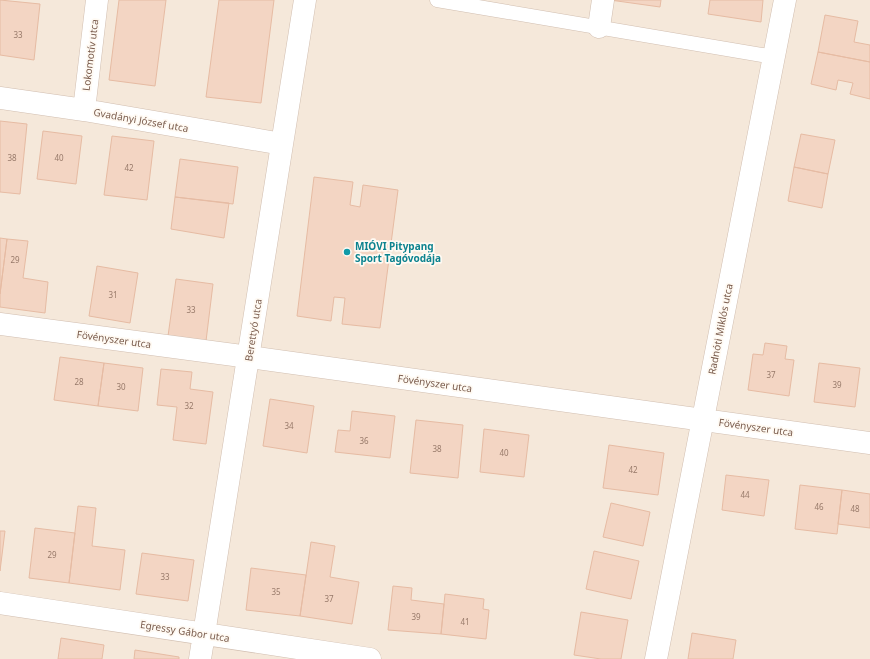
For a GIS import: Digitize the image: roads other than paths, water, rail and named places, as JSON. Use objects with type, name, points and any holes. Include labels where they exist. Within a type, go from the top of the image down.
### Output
[{"type":"street","name":"Lokomotív utca","points":[[84,110],[97,0]]},
{"type":"street","name":"Berettyó utca","points":[[200,659],[305,0]]},
{"type":"street","points":[[598,27],[603,0]]},
{"type":"street","name":"Radnóti Miklós utca","points":[[656,659],[785,0]]},
{"type":"street","name":"Gvadányi József utca","points":[[0,98],[84,110],[282,144]]},
{"type":"street","name":"Fövényszer utca","points":[[0,324],[870,443]]},
{"type":"street","name":"Egressy Gábor utca","points":[[0,603],[370,659]]},
{"type":"lane","points":[[437,0],[774,57]]},
{"type":"place","name":"MIÓVI Pitypang Sport Tagóvodája","points":[[347,252]]}]
